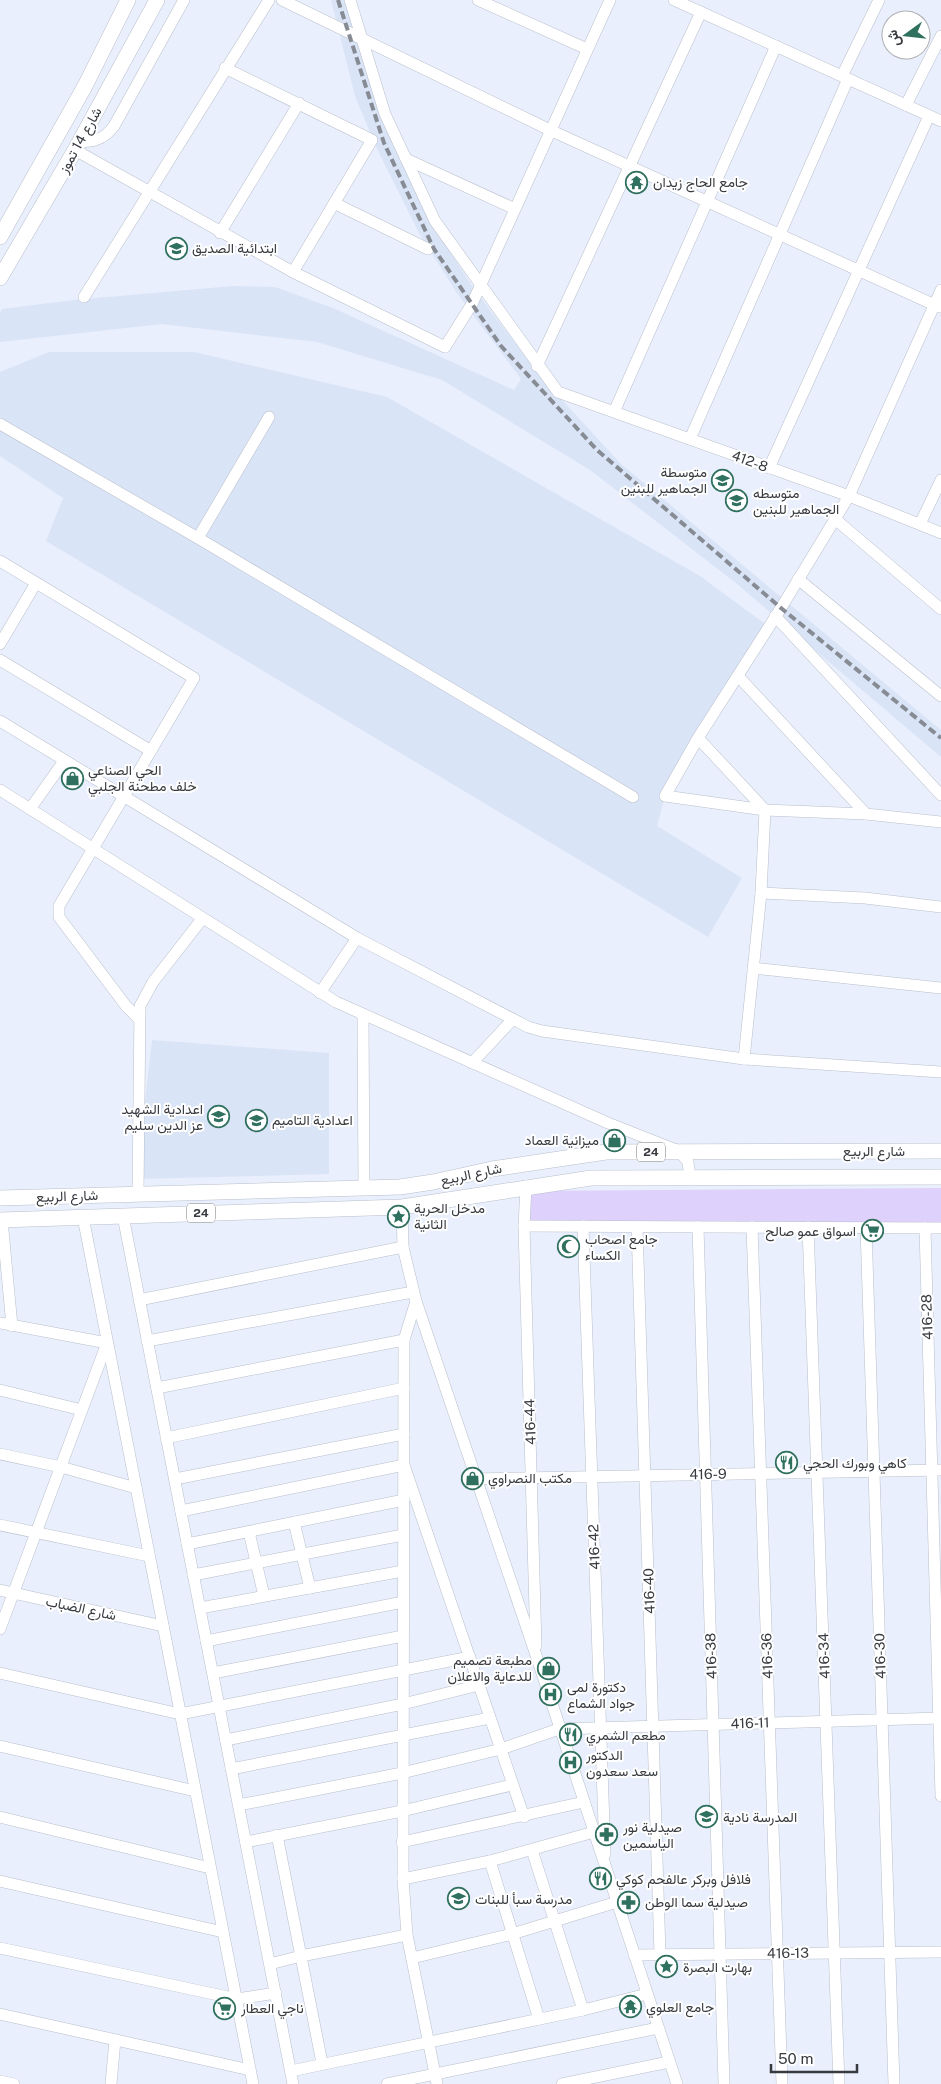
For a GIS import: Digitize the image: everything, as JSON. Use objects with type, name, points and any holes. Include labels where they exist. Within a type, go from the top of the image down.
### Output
[{"type":"main road","name":"شارع 14 تموز","points":[[0,237],[85,86],[128,0]]},
{"type":"main road","name":"شارع 14 تموز","points":[[0,278],[78,146],[157,0]]},
{"type":"main road","name":"شارع الربيع","points":[[0,1198],[364,1189],[433,1182],[492,1169],[606,1152],[941,1151]]},
{"type":"main road","name":"شارع الربيع","points":[[1,1220],[402,1207],[526,1186],[591,1178],[941,1177]]},
{"type":"street","points":[[78,146],[103,138],[114,126],[184,0]]},
{"type":"street","points":[[84,297],[269,0]]},
{"type":"street","points":[[282,0],[552,131],[938,306]]},
{"type":"street","points":[[350,0],[385,114],[435,221],[538,366]]},
{"type":"street","points":[[478,0],[587,49]]},
{"type":"street","points":[[78,146],[220,234],[445,347],[472,304],[610,0]]},
{"type":"street","points":[[674,0],[941,121]]},
{"type":"street","points":[[690,439],[879,0]]},
{"type":"street","points":[[538,366],[628,166],[701,12]]},
{"type":"street","points":[[906,106],[941,36]]},
{"type":"street","points":[[614,412],[776,46]]},
{"type":"street","points":[[225,68],[372,140],[293,272]]},
{"type":"street","points":[[220,234],[299,103]]},
{"type":"street","points":[[768,468],[928,116]]},
{"type":"street","points":[[406,159],[515,210]]},
{"type":"street","points":[[334,203],[428,249]]},
{"type":"street","points":[[941,290],[938,306],[835,520],[698,738],[665,796],[765,810],[866,814],[941,822]]},
{"type":"street","name":"412-8","points":[[538,366],[558,392],[848,496],[941,533]]},
{"type":"street","points":[[198,538],[269,417]]},
{"type":"street","points":[[0,424],[198,538],[634,797]]},
{"type":"street","points":[[920,524],[941,480]]},
{"type":"street","points":[[835,520],[941,609]]},
{"type":"street","points":[[0,562],[194,678],[59,906],[59,917],[126,1006],[138,1018]]},
{"type":"street","points":[[798,578],[941,696]]},
{"type":"street","points":[[0,644],[36,583]]},
{"type":"street","points":[[775,616],[941,795]]},
{"type":"street","points":[[0,660],[151,751]]},
{"type":"street","points":[[738,676],[866,814]]},
{"type":"street","points":[[0,721],[357,938],[512,1020],[542,1031],[744,1059],[941,1072]]},
{"type":"street","points":[[698,738],[765,810],[761,893],[744,1059]]},
{"type":"street","points":[[30,809],[64,760]]},
{"type":"street","points":[[0,790],[320,993],[364,1016],[608,1123],[679,1151],[688,1162],[690,1178]]},
{"type":"street","points":[[761,893],[865,898],[941,907]]},
{"type":"street","points":[[138,1194],[138,1018],[140,1006],[146,992],[202,919]]},
{"type":"street","points":[[320,993],[357,938]]},
{"type":"street","points":[[753,968],[941,988]]},
{"type":"street","points":[[364,1016],[364,1189]]},
{"type":"street","points":[[472,1063],[512,1020]]},
{"type":"street","name":"416-44","points":[[526,1186],[524,1226],[537,1658]]},
{"type":"street","points":[[402,1207],[403,1248],[414,1296],[537,1658],[558,1729],[606,1868],[676,2084]]},
{"type":"street","points":[[123,1216],[293,2084]]},
{"type":"street","points":[[83,1217],[253,2084]]},
{"type":"street","points":[[1,1220],[12,1326]]},
{"type":"street","points":[[524,1226],[941,1228]]},
{"type":"street","name":"416-42","points":[[583,1226],[606,1868]]},
{"type":"street","name":"416-40","points":[[637,1227],[660,1954]]},
{"type":"street","name":"416-38","points":[[698,1227],[724,2084]]},
{"type":"street","name":"416-36","points":[[752,1227],[782,2084]]},
{"type":"street","name":"416-34","points":[[808,1228],[839,2084]]},
{"type":"street","name":"416-30","points":[[866,1228],[894,2084]]},
{"type":"street","name":"416-28","points":[[925,1228],[936,1470],[941,1796]]},
{"type":"street","points":[[139,1300],[403,1248]]},
{"type":"street","points":[[414,1296],[404,1340],[403,1879],[407,1935],[436,2079]]},
{"type":"street","points":[[147,1341],[414,1296]]},
{"type":"street","points":[[0,1323],[107,1343]]},
{"type":"street","points":[[157,1388],[404,1340]]},
{"type":"street","points":[[0,1629],[107,1343]]},
{"type":"street","points":[[166,1438],[404,1388]]},
{"type":"street","points":[[0,1390],[82,1410]]},
{"type":"street","points":[[174,1479],[404,1434]]},
{"type":"street","points":[[0,1454],[61,1467],[136,1488]]},
{"type":"street","points":[[181,1511],[404,1465]]},
{"type":"street","points":[[404,1465],[524,1817]]},
{"type":"street","name":"416-9","points":[[475,1479],[936,1470]]},
{"type":"street","points":[[187,1544],[404,1500]]},
{"type":"street","points":[[294,1522],[310,1588]]},
{"type":"street","points":[[0,1525],[149,1556]]},
{"type":"street","points":[[249,1532],[264,1596]]},
{"type":"street","points":[[193,1575],[404,1535]]},
{"type":"street","points":[[200,1608],[403,1571]]},
{"type":"street","name":"شارع الضباب","points":[[0,1590],[163,1626]]},
{"type":"street","points":[[206,1642],[403,1602]]},
{"type":"street","points":[[212,1673],[403,1636]]},
{"type":"street","points":[[0,1673],[180,1714],[470,1657]]},
{"type":"street","points":[[226,1740],[403,1704],[479,1685]]},
{"type":"street","points":[[232,1769],[490,1718]]},
{"type":"street","name":"416-11","points":[[239,1805],[402,1773],[501,1749],[558,1729],[940,1718]]},
{"type":"street","points":[[0,1746],[195,1791]]},
{"type":"street","points":[[246,1842],[512,1785]]},
{"type":"street","points":[[402,1842],[524,1817],[584,1802]]},
{"type":"street","points":[[0,1818],[210,1868]]},
{"type":"street","points":[[403,1879],[490,1861],[594,1832]]},
{"type":"street","points":[[277,1836],[322,2063]]},
{"type":"street","points":[[532,1850],[583,2010]]},
{"type":"street","points":[[490,1861],[539,2019]]},
{"type":"street","points":[[0,1881],[223,1932]]},
{"type":"street","points":[[412,1958],[512,1934],[617,1902]]},
{"type":"street","points":[[270,1964],[407,1935]]},
{"type":"street","points":[[0,1948],[237,1999],[276,1992]]},
{"type":"street","name":"416-13","points":[[634,1955],[941,1952]]},
{"type":"street","points":[[291,2071],[583,2010],[647,1994]]},
{"type":"street","points":[[0,2014],[250,2070]]},
{"type":"street","points":[[387,2084],[436,2079],[658,2028]]},
{"type":"street","points":[[111,2084],[115,2040]]},
{"type":"street","points":[[562,2084],[669,2062]]},
{"type":"street","points":[[0,2081],[14,2084]]},
{"type":"shaded area","points":[[331,0],[347,0],[430,221],[472,286],[539,375],[621,464],[941,730],[941,757],[737,584],[590,470],[442,380],[317,342],[162,324],[0,342],[0,313],[2,309],[74,300],[233,286],[275,287],[333,308],[514,390],[521,379],[456,292],[418,231],[377,149],[355,96]]},
{"type":"shaded area","points":[[49,352],[194,352],[387,397],[700,576],[768,626],[665,796],[657,826],[742,878],[708,937],[46,541],[63,498],[0,456],[0,372]]},
{"type":"shaded area","points":[[152,1040],[329,1053],[329,1174],[136,1179]]},
{"type":"shaded area","points":[[941,1188],[941,1225],[527,1224],[528,1191]]},
{"type":"railway","points":[[338,0],[384,143],[434,249],[501,346],[597,450],[781,608],[941,738]]},
{"type":"place","name":"جامع الحاج زيدان","points":[[637,182]]},
{"type":"place","name":"ابتدائية الصديق","points":[[176,248]]},
{"type":"place","name":"متوسطة الجماهير للبنين","points":[[723,480]]},
{"type":"place","name":"متوسطه الجماهير للبنين","points":[[737,501]]},
{"type":"place","name":"الحي الصناعي خلف مطحنة الجلبي","points":[[72,778]]},
{"type":"place","name":"اعدادية الشهيد عز الدين سليم","points":[[219,1117]]},
{"type":"place","name":"اعدادية التاميم","points":[[256,1120]]},
{"type":"place","name":"ميزانية العماد","points":[[615,1140]]},
{"type":"place","name":"مدخل الحرية الثانية","points":[[398,1216]]},
{"type":"place","name":"اسواق عمو صالح","points":[[872,1231]]},
{"type":"place","name":"جامع اصحاب الکساء","points":[[569,1247]]},
{"type":"place","name":"كاهي وبورك الحجي","points":[[787,1463]]},
{"type":"place","name":"مكتب النصراوي","points":[[472,1478]]},
{"type":"place","name":"مطبعة تصميم للدعاية والاعلان","points":[[548,1668]]},
{"type":"place","name":"دكتورة لمى جواد الشماع","points":[[551,1695]]},
{"type":"place","name":"مطعم الشمري","points":[[570,1735]]},
{"type":"place","name":"الدكتور سعد سعدون","points":[[570,1763]]},
{"type":"place","name":"المدرسة نادية","points":[[707,1817]]},
{"type":"place","name":"صيدلية نور الياسمين","points":[[607,1835]]},
{"type":"place","name":"فلافل وبركر عالفحم كوكي","points":[[600,1879]]},
{"type":"place","name":"مدرسة سبأ للبنات","points":[[459,1899]]},
{"type":"place","name":"صيدلية سما الوطن","points":[[629,1902]]},
{"type":"place","name":"بهارت البصرة","points":[[667,1967]]},
{"type":"place","name":"جامع العلوي","points":[[630,2007]]},
{"type":"place","name":"ناجي العطار","points":[[225,2008]]}]
